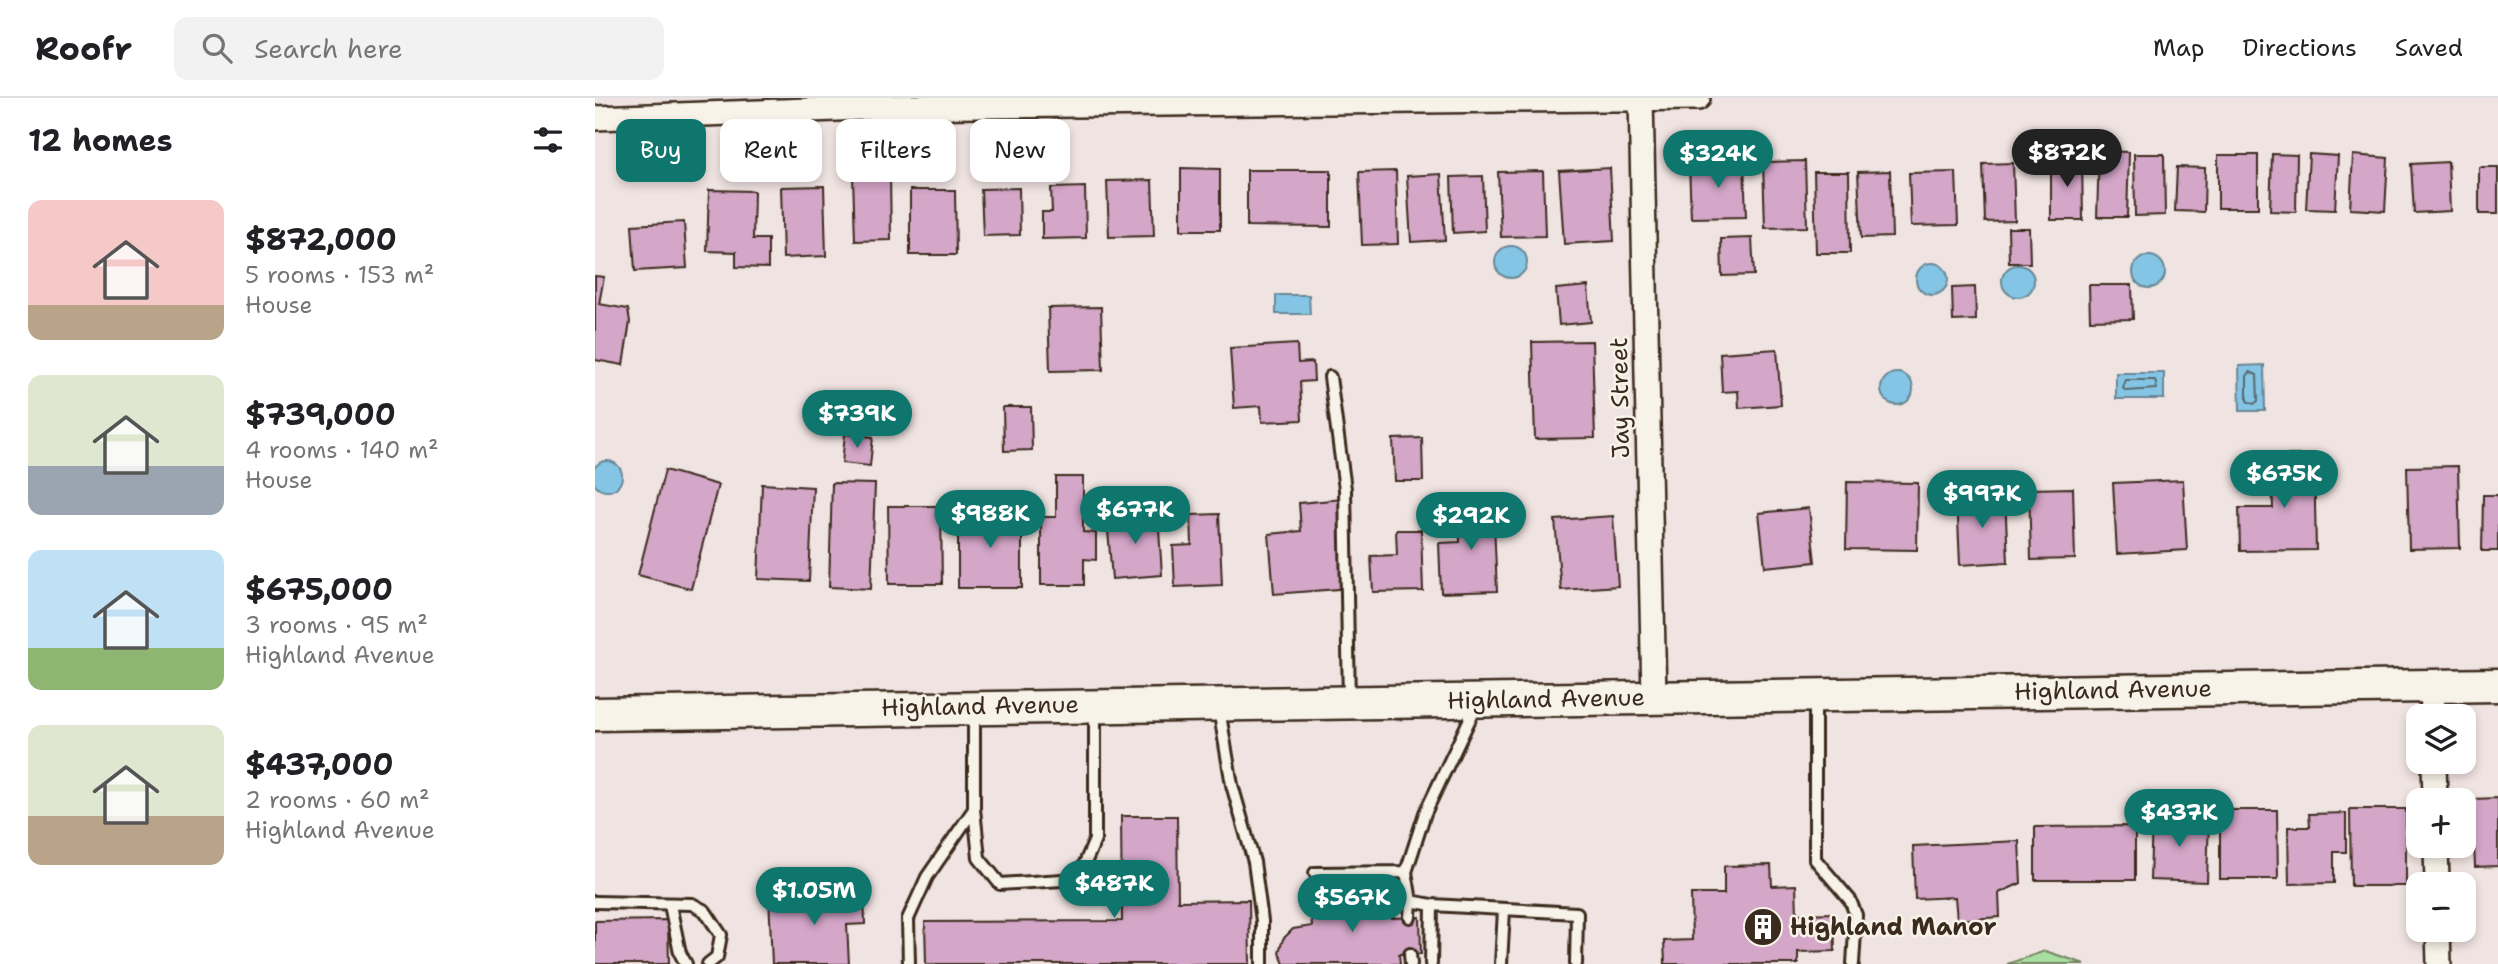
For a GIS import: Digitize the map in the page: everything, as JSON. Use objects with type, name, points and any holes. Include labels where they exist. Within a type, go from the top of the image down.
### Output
[{"type":"street","name":"Jay Street","points":[[1640,98],[1654,697]]},
{"type":"street","points":[[595,118],[892,107],[1698,98]]},
{"type":"street","name":"Highland Avenue","points":[[595,713],[1095,704],[1478,702],[1815,694],[2433,701],[2498,685]]},
{"type":"street","points":[[2438,942],[2439,964]]},
{"type":"lane","points":[[1330,377],[1345,489],[1349,702]]},
{"type":"lane","points":[[1815,694],[1812,729],[1815,859],[1850,900],[1856,915],[1853,964]]},
{"type":"lane","points":[[1410,917],[1411,901],[1406,872],[1425,813],[1478,702]]},
{"type":"lane","points":[[1217,703],[1232,785],[1254,862],[1262,921],[1262,964]]},
{"type":"lane","points":[[973,706],[974,809],[979,858],[1000,884],[1078,878],[1095,840],[1095,704]]},
{"type":"lane","points":[[909,964],[908,919],[927,877],[974,809]]},
{"type":"lane","points":[[1315,873],[1406,872]]},
{"type":"lane","points":[[1411,901],[1432,905],[1577,913],[1576,964]]},
{"type":"lane","points":[[595,902],[692,904],[705,911],[721,934],[717,957],[708,964]]},
{"type":"lane","points":[[670,905],[680,953],[686,964]]},
{"type":"lane","points":[[1431,964],[1432,905]]},
{"type":"lane","points":[[1501,964],[1504,910]]},
{"type":"green space","points":[[2045,951],[2085,964],[2007,964]]},
{"type":"water","points":[[1511,246],[1522,251],[1527,262],[1522,273],[1511,278],[1500,273],[1495,262],[1500,251]]},
{"type":"water","points":[[2149,256],[2160,261],[2165,272],[2160,283],[2149,288],[2138,283],[2133,272],[2138,261]]},
{"type":"water","points":[[1932,263],[1943,268],[1948,279],[1943,290],[1932,295],[1921,290],[1916,279],[1921,268]]},
{"type":"water","points":[[2018,265],[2029,270],[2034,281],[2029,292],[2018,297],[2007,292],[2002,281],[2007,270]]},
{"type":"water","points":[[1276,295],[1309,295],[1310,314],[1276,314]]},
{"type":"water","points":[[2264,365],[2265,411],[2240,411],[2239,366]]},
{"type":"water","points":[[1897,373],[1908,378],[1913,389],[1908,400],[1897,405],[1886,400],[1881,389],[1886,378]]},
{"type":"water","points":[[2116,373],[2164,373],[2164,399],[2116,399]]},
{"type":"water","points":[[601,462],[613,462],[621,470],[621,482],[613,490],[601,490],[595,484],[595,468]]},
{"type":"building","points":[[2099,151],[2129,152],[2127,217],[2097,217]]},
{"type":"building","points":[[2134,154],[2164,154],[2165,215],[2135,216]]},
{"type":"building","points":[[2272,154],[2297,155],[2296,212],[2270,211]]},
{"type":"building","points":[[2309,154],[2338,156],[2335,210],[2306,209]]},
{"type":"building","points":[[2218,155],[2258,155],[2258,208],[2218,208]]},
{"type":"building","points":[[2353,155],[2388,158],[2385,211],[2350,209]]},
{"type":"building","points":[[2051,158],[2082,158],[2083,220],[2051,220]]},
{"type":"building","points":[[1744,161],[1746,217],[1691,218],[1689,163]]},
{"type":"building","points":[[1805,161],[1807,227],[1765,228],[1763,162]]},
{"type":"building","points":[[2448,162],[2450,211],[2414,213],[2411,164]]},
{"type":"building","points":[[2013,163],[2015,221],[1985,222],[1983,164]]},
{"type":"building","points":[[2177,167],[2205,168],[2204,212],[2175,211]]},
{"type":"building","points":[[2479,167],[2498,167],[2498,214],[2479,214]]},
{"type":"building","points":[[1181,168],[1220,169],[1220,230],[1181,230]]},
{"type":"building","points":[[1610,168],[1614,241],[1564,244],[1559,171]]},
{"type":"building","points":[[1247,170],[1331,170],[1331,227],[1247,226]]},
{"type":"building","points":[[1396,171],[1398,244],[1362,245],[1359,172]]},
{"type":"building","points":[[1543,171],[1545,236],[1501,237],[1498,172]]},
{"type":"building","points":[[1890,171],[1892,237],[1861,238],[1858,172]]},
{"type":"building","points":[[1814,172],[1849,172],[1850,253],[1816,253]]},
{"type":"building","points":[[1956,172],[1958,225],[1911,226],[1909,173]]},
{"type":"building","points":[[1441,174],[1445,240],[1411,242],[1407,176]]},
{"type":"building","points":[[1483,176],[1485,231],[1453,233],[1451,177]]},
{"type":"building","points":[[1152,180],[1154,236],[1109,237],[1107,181]]},
{"type":"building","points":[[853,182],[890,182],[891,240],[855,241]]},
{"type":"building","points":[[824,186],[826,256],[783,258],[781,187]]},
{"type":"building","points":[[1085,187],[1086,238],[1042,239],[1042,212],[1052,212],[1051,188]]},
{"type":"building","points":[[1019,188],[1020,235],[983,236],[981,189]]},
{"type":"building","points":[[709,190],[754,191],[753,239],[768,239],[768,268],[736,267],[736,252],[707,251]]},
{"type":"building","points":[[910,190],[955,190],[956,255],[910,255]]},
{"type":"building","points":[[684,222],[687,268],[635,271],[632,225]]},
{"type":"building","points":[[2008,228],[2029,228],[2030,263],[2009,263]]},
{"type":"building","points":[[1752,238],[1754,275],[1722,276],[1721,239]]},
{"type":"building","points":[[595,276],[604,277],[599,304],[628,309],[630,322],[623,365],[595,360]]},
{"type":"building","points":[[2089,285],[2132,285],[2133,319],[2090,320]]},
{"type":"building","points":[[1588,286],[1591,322],[1559,325],[1556,289]]},
{"type":"building","points":[[1975,287],[1976,320],[1953,321],[1952,288]]},
{"type":"building","points":[[1101,307],[1103,370],[1050,371],[1048,308]]},
{"type":"building","points":[[1592,341],[1595,438],[1535,439],[1532,342]]},
{"type":"building","points":[[1297,344],[1298,363],[1313,362],[1314,381],[1300,382],[1302,420],[1262,422],[1261,406],[1234,408],[1230,348]]},
{"type":"building","points":[[1777,349],[1781,405],[1739,408],[1738,391],[1722,392],[1720,353]]},
{"type":"building","points":[[1003,407],[1031,407],[1032,450],[1004,451]]},
{"type":"building","points":[[845,434],[873,437],[870,466],[842,463]]},
{"type":"building","points":[[1422,438],[1423,481],[1395,481],[1393,439]]},
{"type":"building","points":[[2271,455],[2314,455],[2316,550],[2240,551],[2239,508],[2273,508]]},
{"type":"building","points":[[2458,466],[2460,548],[2409,549],[2407,467]]},
{"type":"building","points":[[665,470],[718,485],[691,589],[638,575]]},
{"type":"building","points":[[1056,477],[1083,477],[1083,532],[1096,533],[1096,560],[1084,559],[1084,585],[1041,585],[1041,517],[1056,517]]},
{"type":"building","points":[[2183,480],[2187,550],[2117,554],[2113,483]]},
{"type":"building","points":[[1847,482],[1918,483],[1917,550],[1846,549]]},
{"type":"building","points":[[832,483],[875,484],[871,589],[829,587]]},
{"type":"building","points":[[762,484],[813,487],[809,581],[758,579]]},
{"type":"building","points":[[2073,488],[2075,559],[2031,560],[2029,489]]},
{"type":"building","points":[[2005,495],[2008,562],[1960,565],[1957,498]]},
{"type":"building","points":[[2483,495],[2498,495],[2498,551],[2482,551]]},
{"type":"building","points":[[1343,499],[1351,588],[1274,594],[1269,534],[1301,531],[1299,503]]},
{"type":"building","points":[[1493,500],[1497,591],[1441,593],[1439,543],[1460,542],[1459,502]]},
{"type":"building","points":[[888,506],[941,506],[942,584],[889,584]]},
{"type":"building","points":[[1809,508],[1815,562],[1765,567],[1759,513]]},
{"type":"building","points":[[958,511],[1022,511],[1022,588],[958,588]]},
{"type":"building","points":[[1158,514],[1162,575],[1112,579],[1107,518]]},
{"type":"building","points":[[1219,514],[1222,585],[1175,587],[1173,546],[1192,545],[1191,515]]},
{"type":"building","points":[[1613,516],[1618,586],[1561,590],[1555,520]]},
{"type":"building","points":[[1396,530],[1421,530],[1423,591],[1373,592],[1371,556],[1397,555]]},
{"type":"building","points":[[2498,798],[2498,866],[2475,867],[2476,799]]},
{"type":"building","points":[[2350,809],[2406,809],[2406,886],[2351,886]]},
{"type":"building","points":[[2220,810],[2277,810],[2278,879],[2220,879]]},
{"type":"building","points":[[2346,813],[2346,852],[2334,852],[2334,883],[2289,884],[2288,827],[2310,827],[2309,814]]},
{"type":"building","points":[[1121,816],[1177,816],[1178,901],[1249,900],[1250,964],[926,964],[925,922],[1122,921]]},
{"type":"building","points":[[2152,816],[2209,818],[2207,882],[2150,880]]},
{"type":"building","points":[[2135,826],[2135,880],[2035,880],[2035,827]]},
{"type":"building","points":[[2019,841],[2021,883],[1999,893],[2000,917],[1957,920],[1955,897],[1915,899],[1913,846]]},
{"type":"building","name":"Highland Manor","points":[[1771,865],[1772,886],[1796,885],[1797,914],[1834,913],[1835,951],[1798,952],[1798,964],[1665,964],[1664,941],[1692,940],[1691,894],[1724,894],[1724,866]]},
{"type":"building","points":[[1329,890],[1364,890],[1366,907],[1389,905],[1391,918],[1420,917],[1421,954],[1399,954],[1400,964],[1284,964],[1279,952],[1283,939],[1293,929],[1312,926],[1311,910],[1331,907]]},
{"type":"building","points":[[864,892],[865,924],[847,925],[849,964],[772,964],[769,896]]},
{"type":"building","points":[[668,920],[669,964],[595,964],[595,921]]},
{"type":"place","name":"Highland Manor","points":[[1763,927]]}]
